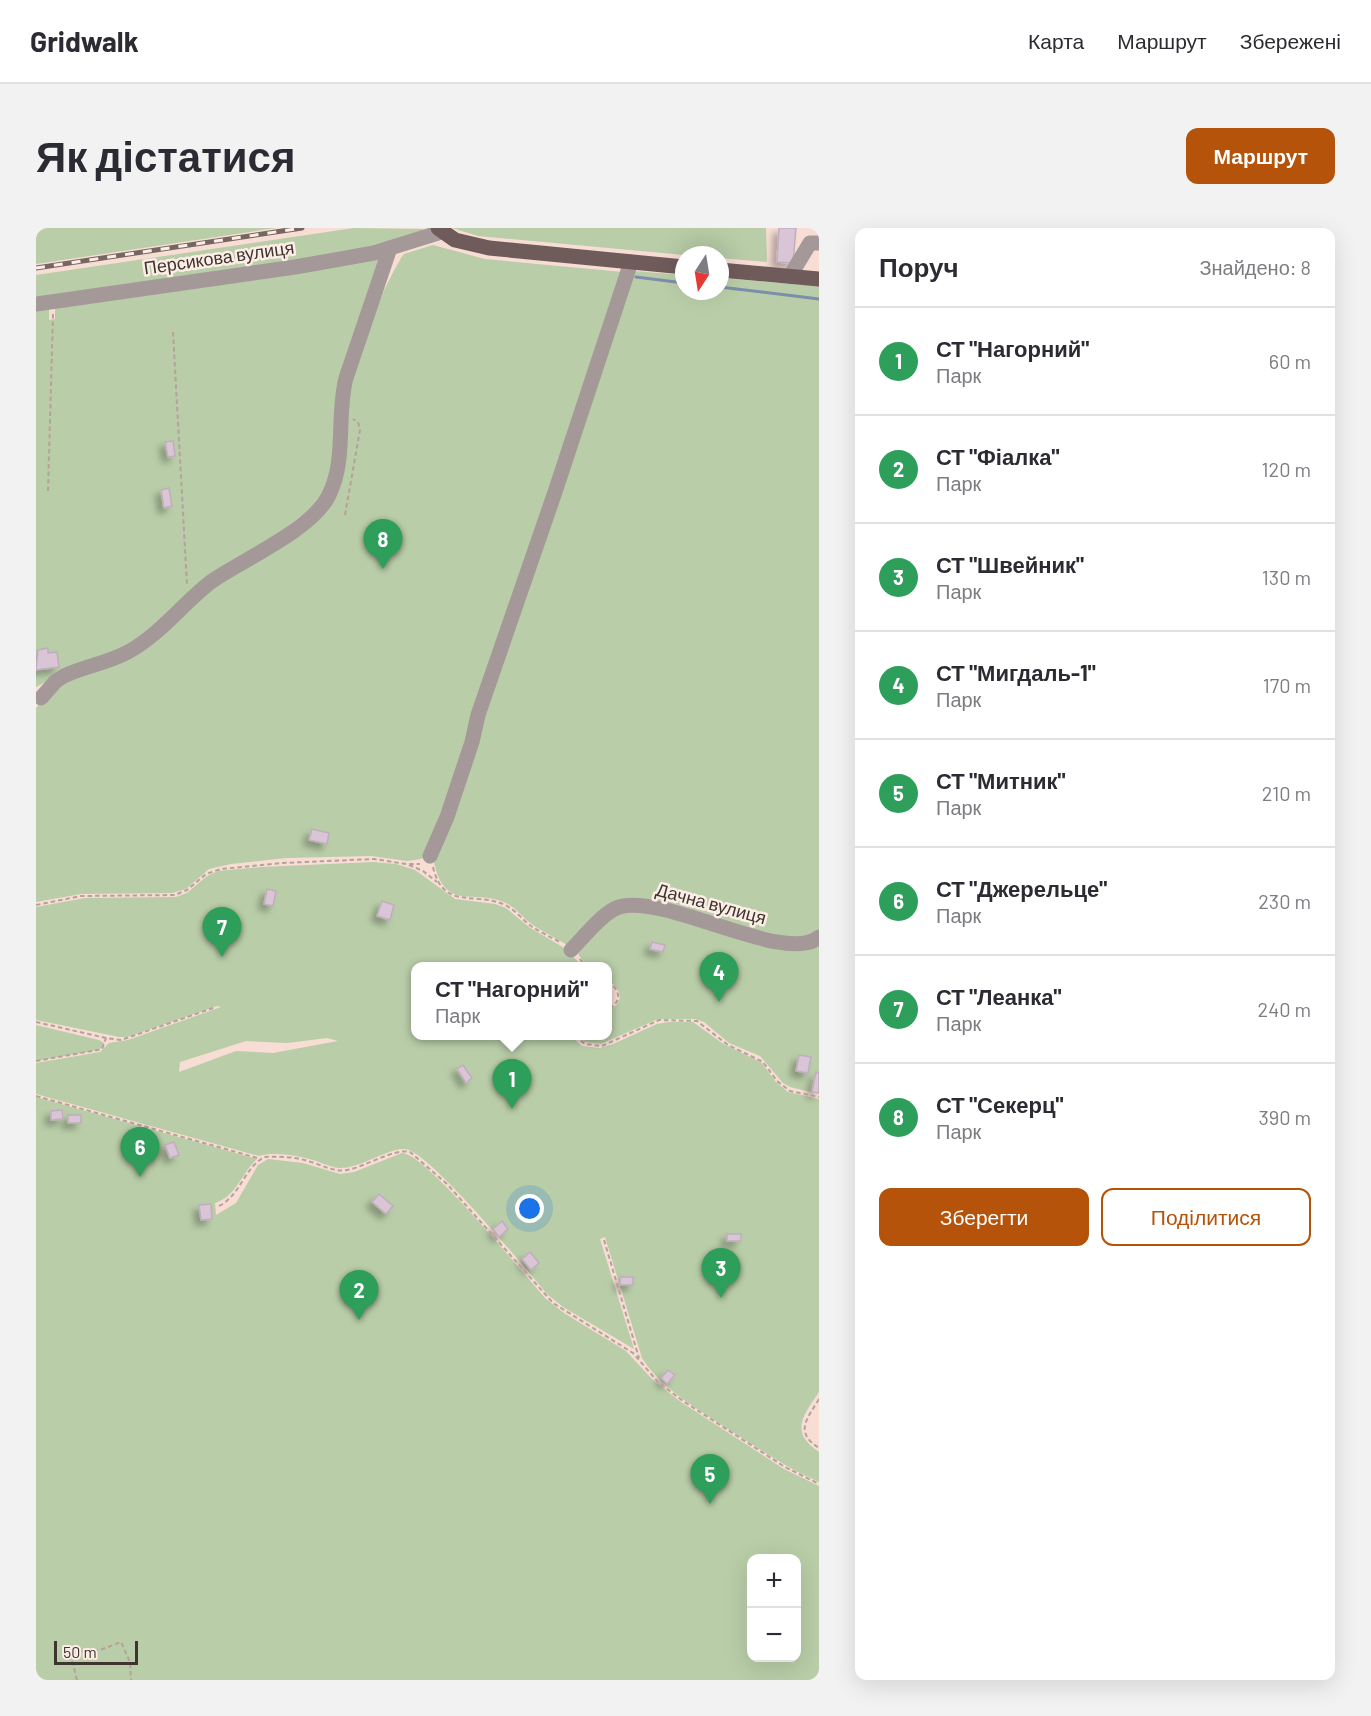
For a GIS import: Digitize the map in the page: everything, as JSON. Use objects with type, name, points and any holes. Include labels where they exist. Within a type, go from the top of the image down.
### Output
[{"type":"main road","name":"Персикова вулиця","points":[[439,230],[464,243],[489,248],[675,266]]},
{"type":"main road","points":[[729,271],[819,279]]},
{"type":"street","name":"Персикова вулиця","points":[[36,304],[295,267],[374,253],[439,230]]},
{"type":"street","points":[[790,276],[810,243],[817,243]]},
{"type":"street","points":[[41,698],[56,681],[64,676],[122,655],[139,645],[219,577],[298,527],[324,504],[330,494],[339,465],[344,388],[390,248]]},
{"type":"street","points":[[430,856],[437,844],[450,808],[482,704],[631,262]]},
{"type":"street","name":"Дачна вулиця","points":[[571,950],[608,913],[631,905],[672,912],[785,943],[806,944],[819,937]]},
{"type":"path","points":[[48,491],[53,302]]},
{"type":"path","points":[[172,332],[187,582],[191,599]]},
{"type":"path","points":[[36,905],[81,896],[175,895],[188,890],[206,874],[232,868],[282,863],[374,859],[420,864],[430,856],[437,882]]},
{"type":"path","points":[[406,864],[423,871],[458,897],[491,901],[507,906],[531,926],[571,950],[582,962]]},
{"type":"path","points":[[612,984],[619,993],[619,999],[612,1007]]},
{"type":"path","points":[[36,1022],[106,1038],[128,1039],[216,1007]]},
{"type":"path","points":[[581,1040],[585,1044],[602,1046],[659,1020],[697,1021],[728,1045],[763,1062],[777,1081],[790,1091],[819,1097]]},
{"type":"path","points":[[36,1061],[98,1050],[104,1046],[106,1038]]},
{"type":"path","points":[[36,1096],[261,1159]]},
{"type":"path","points":[[219,1206],[234,1196],[253,1166],[261,1159],[270,1156],[305,1160],[330,1169],[341,1170],[355,1168],[400,1152],[410,1152],[447,1184],[547,1297],[562,1309],[628,1349],[658,1382],[683,1401],[778,1463],[819,1484]]},
{"type":"path","points":[[604,1240],[640,1362]]},
{"type":"path","points":[[819,1399],[804,1430],[806,1438],[819,1448]]},
{"type":"path","points":[[77,1680],[70,1652],[100,1650],[120,1642],[130,1662],[131,1680]]},
{"type":"green space","points":[[36,228],[276,228],[36,264]]},
{"type":"green space","points":[[354,228],[423,229],[421,232],[380,247],[36,300],[36,275]]},
{"type":"green space","points":[[452,228],[766,228],[767,262],[729,259],[729,246],[675,246],[675,254],[478,236]]},
{"type":"green space","points":[[433,245],[485,259],[623,272],[471,735],[425,856],[421,859],[407,861],[371,856],[287,858],[231,864],[209,869],[186,889],[172,893],[81,894],[36,902],[36,708],[58,683],[104,665],[320,513],[351,382],[372,318],[404,254]]},
{"type":"green space","points":[[379,258],[344,361],[336,458],[323,499],[144,638],[36,687],[36,310],[49,309],[49,320],[55,319],[55,307]]},
{"type":"green space","points":[[634,271],[675,274],[675,300],[729,300],[729,279],[819,286],[819,934],[806,941],[631,903],[570,947],[533,925],[508,904],[496,899],[454,894],[439,878],[434,862]]},
{"type":"green space","points":[[373,862],[396,864],[415,870],[455,899],[495,904],[506,908],[529,927],[566,949],[578,962],[411,962],[411,1040],[575,1040],[582,1046],[600,1048],[657,1024],[693,1022],[722,1043],[762,1063],[776,1082],[788,1092],[819,1099],[819,1392],[804,1416],[802,1431],[804,1438],[819,1452],[819,1482],[774,1458],[694,1407],[671,1390],[651,1370],[642,1358],[605,1237],[600,1239],[634,1349],[563,1307],[547,1294],[455,1189],[417,1155],[405,1149],[390,1152],[356,1165],[339,1168],[290,1155],[259,1156],[36,1094],[36,1063],[100,1052],[109,1043],[128,1040],[221,1007],[217,1006],[127,1037],[36,1020],[36,907],[85,898],[176,897],[187,893],[207,876],[218,871]],"holes":[[[327,1038],[338,1041],[273,1053],[236,1051],[179,1072],[180,1062],[246,1041],[287,1043]]]},
{"type":"green space","points":[[631,906],[741,934],[819,939],[819,1094],[783,1083],[760,1056],[729,1043],[704,1022],[695,1019],[658,1019],[612,1039],[612,1008],[617,1004],[620,996],[612,984],[612,962],[584,962],[578,954],[609,914]]},
{"type":"green space","points":[[36,1025],[99,1040],[104,1043],[104,1046],[98,1050],[36,1061]]},
{"type":"green space","points":[[582,1040],[610,1040],[601,1044]]},
{"type":"green space","points":[[36,1097],[257,1159],[229,1195],[215,1203],[216,1215],[236,1203],[258,1165],[268,1159],[303,1163],[340,1174],[354,1172],[402,1153],[414,1158],[452,1193],[545,1298],[564,1313],[626,1351],[652,1379],[681,1402],[784,1469],[819,1486],[819,1680],[36,1680]]},
{"type":"building","points":[[779,228],[796,228],[793,263],[777,262]]},
{"type":"building","points":[[173,441],[175,456],[168,457],[165,442]]},
{"type":"building","points":[[169,488],[172,506],[164,508],[161,490]]},
{"type":"building","points":[[48,648],[48,653],[57,652],[59,667],[36,670],[38,650]]},
{"type":"building","points":[[312,829],[329,833],[327,844],[309,840]]},
{"type":"building","points":[[267,889],[276,891],[273,906],[264,904]]},
{"type":"building","points":[[382,901],[394,905],[390,920],[377,916]]},
{"type":"building","points":[[652,942],[665,945],[663,952],[650,949]]},
{"type":"building","points":[[799,1055],[811,1057],[808,1073],[796,1071]]},
{"type":"building","points":[[463,1065],[472,1078],[466,1083],[457,1069]]},
{"type":"building","points":[[816,1072],[819,1073],[819,1093],[812,1092]]},
{"type":"building","points":[[62,1110],[63,1119],[51,1120],[51,1111]]},
{"type":"building","points":[[68,1115],[81,1115],[81,1123],[68,1123]]},
{"type":"building","points":[[174,1142],[179,1155],[170,1158],[165,1145]]},
{"type":"building","points":[[379,1194],[393,1206],[386,1214],[372,1202]]},
{"type":"building","points":[[211,1204],[212,1219],[201,1220],[199,1205]]},
{"type":"building","points":[[502,1221],[508,1229],[499,1237],[493,1229]]},
{"type":"building","points":[[727,1234],[741,1234],[741,1241],[727,1241]]},
{"type":"building","points":[[530,1252],[539,1263],[531,1270],[522,1259]]},
{"type":"building","points":[[620,1277],[633,1277],[633,1285],[620,1285]]},
{"type":"building","points":[[668,1370],[675,1375],[667,1384],[661,1378]]},
{"type":"waterway","points":[[636,277],[675,282]]},
{"type":"waterway","points":[[729,288],[819,299]]},
{"type":"railway","points":[[36,268],[302,228]]},
{"type":"place","name":"СТ \"Секерц\"","points":[[383,569]]},
{"type":"place","name":"СТ \"Леанка\"","points":[[222,957]]},
{"type":"place","name":"СТ \"Мигдаль-1\"","points":[[719,1002]]},
{"type":"place","name":"СТ \"Нагорний\"","points":[[512,1109]]},
{"type":"place","name":"СТ \"Джерельце\"","points":[[140,1177]]},
{"type":"place","name":"СТ \"Швейник\"","points":[[721,1298]]},
{"type":"place","name":"СТ \"Фіалка\"","points":[[359,1320]]},
{"type":"place","name":"СТ \"Митник\"","points":[[710,1504]]}]
